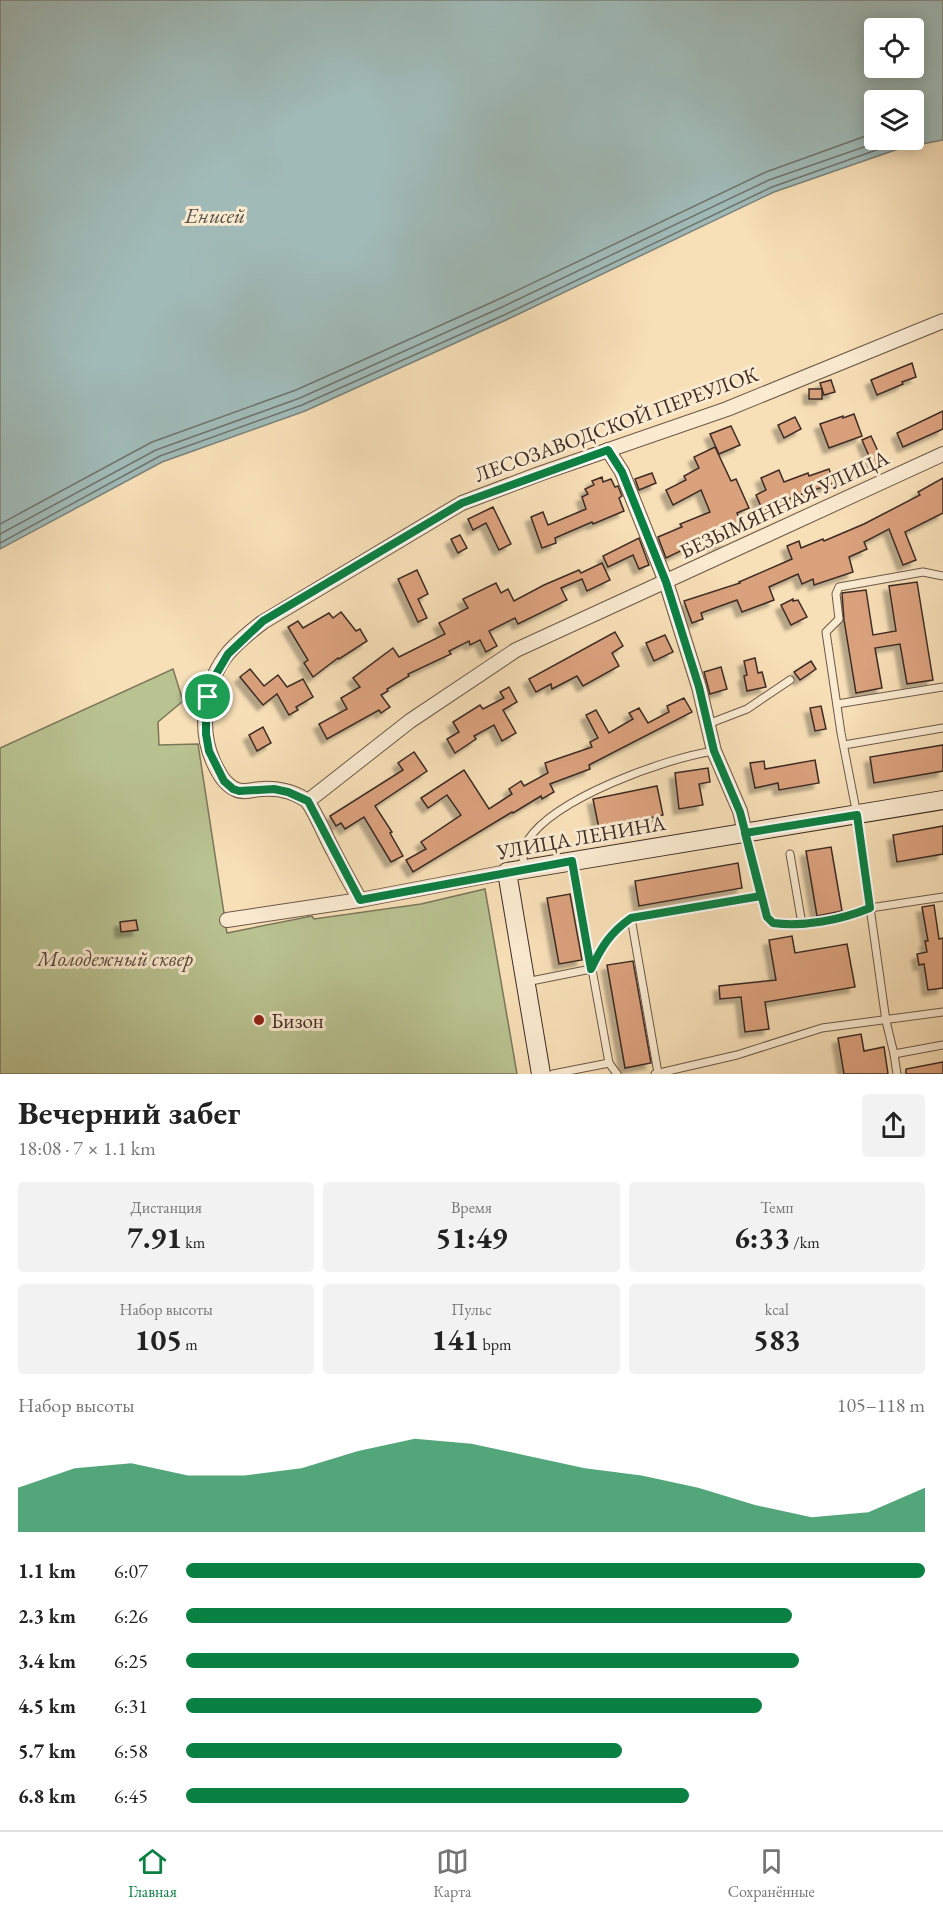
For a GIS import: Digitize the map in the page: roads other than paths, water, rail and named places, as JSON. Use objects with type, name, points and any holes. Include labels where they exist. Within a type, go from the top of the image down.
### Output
[{"type":"street","name":"ЛЕСОЗАВОДСКОЙ ПЕРЕУЛОК","points":[[308,801],[288,792],[274,789],[245,791],[233,789],[224,781],[209,751],[206,714],[215,676],[228,654],[263,621],[462,503],[727,409],[943,321]]},
{"type":"street","points":[[608,450],[622,472],[666,582],[699,687],[714,751],[740,812],[745,833]]},
{"type":"street","name":"БЕЗЫМЯННАЯ УЛИЦА","points":[[308,801],[410,721],[516,650],[943,454]]},
{"type":"street","name":"УЛИЦА ЛЕНИНА","points":[[227,920],[360,900],[572,861],[943,800]]},
{"type":"street","points":[[308,801],[360,900]]},
{"type":"street","points":[[515,871],[525,982],[541,1074]]},
{"type":"lane","points":[[897,1074],[885,1021],[857,815],[826,632],[839,619],[836,594],[839,587],[923,572],[943,576]]},
{"type":"lane","points":[[708,724],[747,709],[790,681]]},
{"type":"lane","points":[[837,704],[943,687]]},
{"type":"lane","points":[[844,745],[943,729]]},
{"type":"lane","points":[[515,871],[529,839],[570,803],[630,776],[700,753],[714,751]]},
{"type":"lane","points":[[745,833],[767,917],[773,923],[802,924],[852,915],[870,908],[943,897]]},
{"type":"lane","points":[[790,854],[802,924]]},
{"type":"lane","points":[[572,861],[612,1074]]},
{"type":"lane","points":[[591,969],[602,947],[615,929],[631,918],[761,896]]},
{"type":"lane","points":[[631,918],[657,1074],[737,1055],[822,1028],[943,1012]]},
{"type":"lane","points":[[525,982],[591,969]]},
{"type":"lane","points":[[894,1053],[943,1045]]},
{"type":"lane","points":[[553,1074],[609,1063]]},
{"type":"lane","points":[[609,1063],[617,1074]]},
{"type":"water","name":"Енисей","points":[[0,0],[943,0],[943,140],[924,144],[924,90],[864,90],[864,150],[895,150],[774,192],[506,320],[305,411],[162,462],[0,549]]},
{"type":"place","name":"Бизон","points":[[259,1020]]},
{"type":"park label","name":"Молодежный сквер","points":[[115,958]]}]
